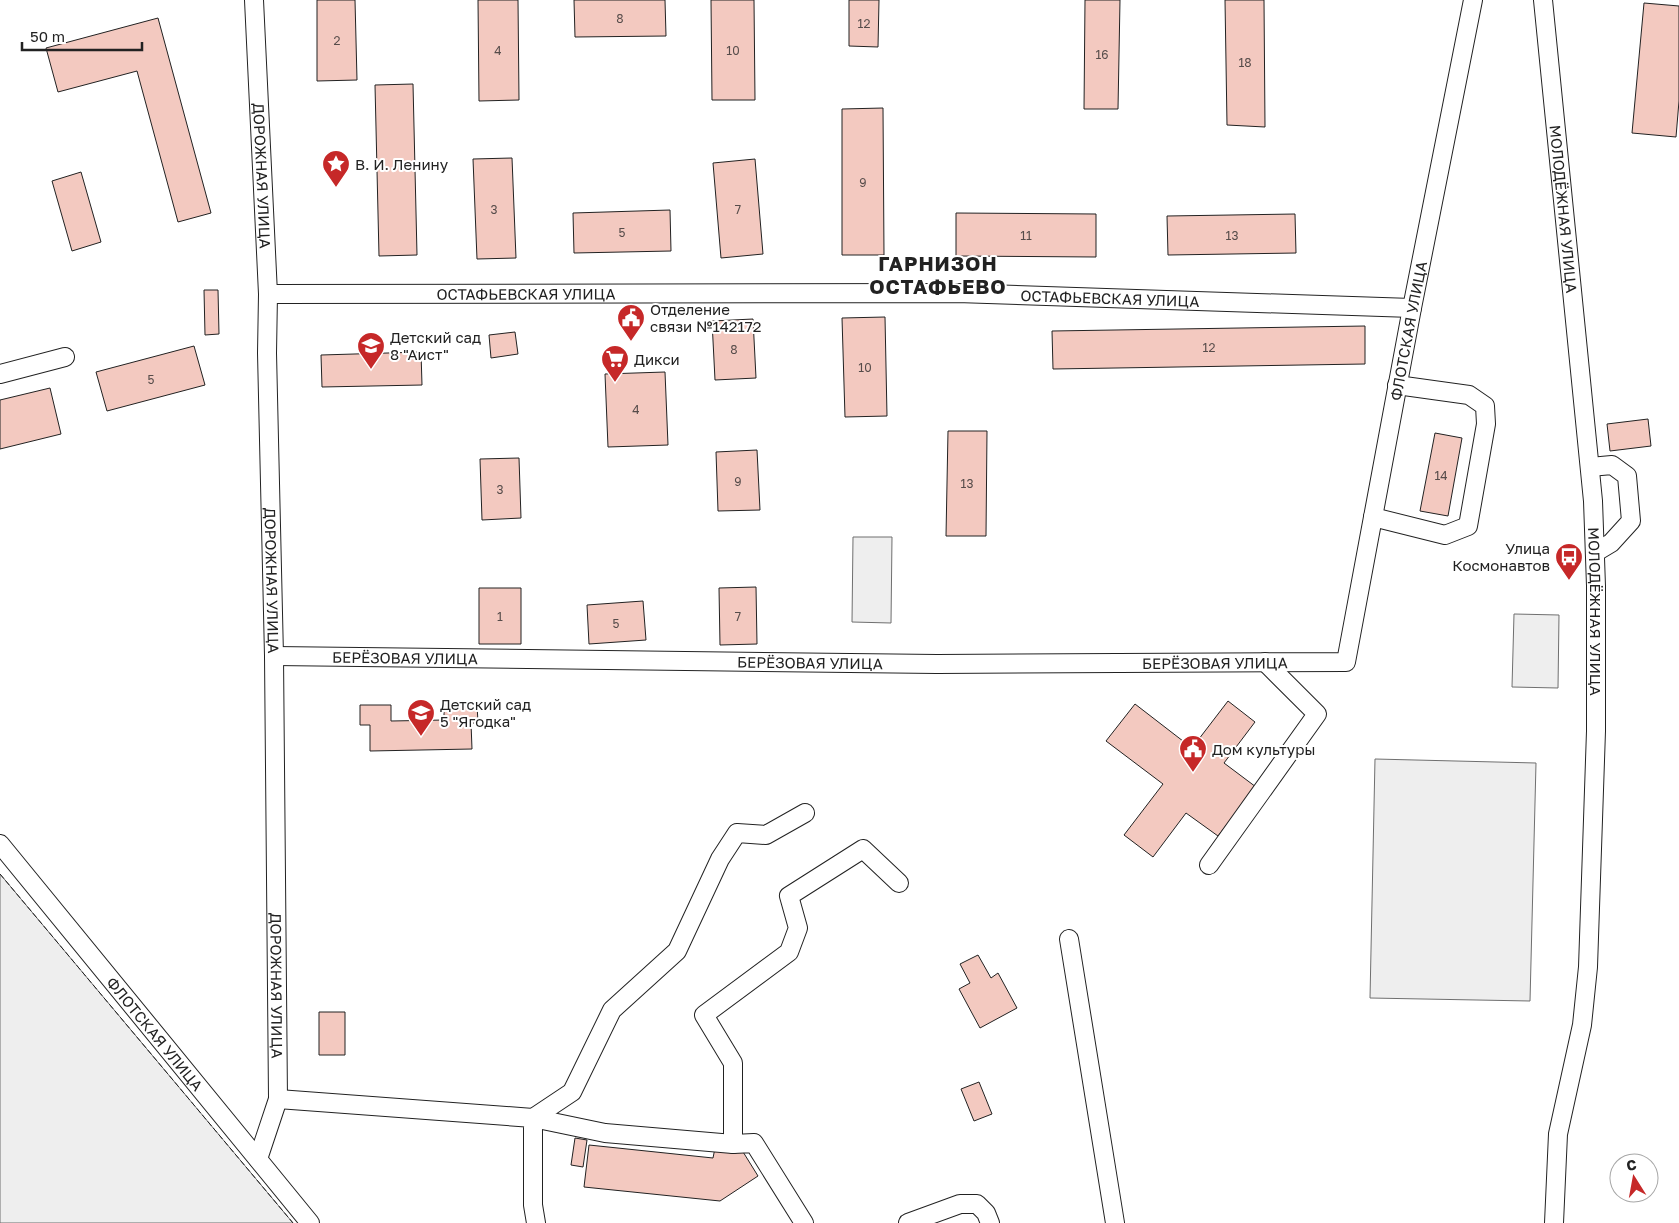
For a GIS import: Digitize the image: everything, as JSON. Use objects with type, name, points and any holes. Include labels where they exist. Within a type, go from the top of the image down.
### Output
[{"type":"street","name":"ДОРОЖНАЯ УЛИЦА","points":[[254,0],[268,294],[266,353],[274,656],[278,1099],[258,1159]]},
{"type":"street","name":"ФЛОТСКАЯ УЛИЦА","points":[[1346,662],[1397,385],[1473,0]]},
{"type":"street","name":"МОЛОДЁЖНАЯ УЛИЦА","points":[[1543,0],[1590,468],[1596,552],[1596,731],[1588,967],[1582,1025],[1558,1134],[1554,1223]]},
{"type":"street","name":"ОСТАФЬЕВСКАЯ УЛИЦА","points":[[268,294],[957,293],[1412,308]]},
{"type":"street","points":[[0,374],[64,357]]},
{"type":"street","points":[[1373,517],[1446,535],[1468,526],[1470,517],[1486,424],[1486,406],[1469,395],[1397,385]]},
{"type":"street","points":[[1590,468],[1612,465],[1627,476],[1631,521],[1611,543],[1596,552]]},
{"type":"street","name":"БЕРЁЗОВАЯ УЛИЦА","points":[[274,656],[936,664],[1346,662]]},
{"type":"street","points":[[1209,865],[1317,714],[1265,662]]},
{"type":"street","points":[[533,1118],[572,1092],[612,1010],[677,951],[720,859],[736,833],[766,835],[805,813]]},
{"type":"street","name":"ФЛОТСКАЯ УЛИЦА","points":[[0,844],[310,1223]]},
{"type":"street","points":[[733,1144],[733,1063],[704,1015],[789,952],[798,928],[788,896],[863,849],[899,883]]},
{"type":"street","points":[[1069,939],[1115,1223]]},
{"type":"street","points":[[278,1099],[533,1118],[605,1133],[733,1144],[754,1144],[804,1223]]},
{"type":"street","points":[[533,1118],[536,1223]]},
{"type":"street","points":[[908,1223],[960,1204],[977,1204],[986,1214],[990,1223]]},
{"type":"shaded area","points":[[853,537],[892,537],[891,623],[852,622]]},
{"type":"shaded area","points":[[1514,614],[1559,615],[1558,688],[1512,687]]},
{"type":"shaded area","points":[[1375,759],[1536,763],[1530,1001],[1370,998]]},
{"type":"shaded area","points":[[0,874],[293,1223],[0,1223]]},
{"type":"building","points":[[317,0],[355,0],[357,80],[317,81]]},
{"type":"building","points":[[478,0],[518,0],[519,100],[479,101]]},
{"type":"building","points":[[574,0],[665,0],[666,36],[575,37]]},
{"type":"building","points":[[711,0],[754,0],[755,100],[712,100]]},
{"type":"building","points":[[849,0],[879,0],[878,47],[849,46]]},
{"type":"building","points":[[1085,0],[1120,0],[1118,109],[1084,109]]},
{"type":"building","points":[[1225,0],[1264,0],[1265,127],[1227,125]]},
{"type":"building","points":[[1644,3],[1679,6],[1679,101],[1676,137],[1632,133]]},
{"type":"building","points":[[158,18],[211,213],[178,222],[137,71],[58,92],[46,48]]},
{"type":"building","points":[[413,84],[417,255],[379,256],[375,85]]},
{"type":"building","points":[[883,108],[884,255],[842,255],[842,109]]},
{"type":"building","points":[[512,158],[516,258],[477,259],[473,159]]},
{"type":"building","points":[[755,159],[763,254],[721,258],[713,163]]},
{"type":"building","points":[[81,172],[101,242],[72,251],[52,181]]},
{"type":"building","points":[[670,210],[671,251],[574,253],[573,213]]},
{"type":"building","points":[[956,213],[1096,214],[1096,257],[956,256]]},
{"type":"building","points":[[1295,214],[1296,253],[1168,255],[1167,216]]},
{"type":"building","points":[[204,290],[218,290],[219,334],[205,335]]},
{"type":"building","points":[[885,317],[887,416],[845,417],[842,318]]},
{"type":"building","points":[[753,319],[756,378],[715,380],[712,321]]},
{"type":"building","points":[[1365,326],[1365,364],[1053,369],[1052,331]]},
{"type":"building","points":[[515,332],[518,354],[491,358],[489,335]]},
{"type":"building","points":[[194,346],[205,385],[107,411],[96,372]]},
{"type":"building","name":"Детский сад 8 \"Аист\"","points":[[421,352],[422,385],[322,387],[321,355]]},
{"type":"building","points":[[665,372],[668,445],[608,447],[605,374]]},
{"type":"building","points":[[50,388],[61,434],[0,449],[0,400]]},
{"type":"building","points":[[1648,419],[1651,446],[1610,451],[1607,424]]},
{"type":"building","points":[[948,431],[987,431],[986,536],[946,536]]},
{"type":"building","points":[[1435,433],[1462,438],[1448,516],[1420,511]]},
{"type":"building","points":[[757,450],[760,510],[718,511],[716,452]]},
{"type":"building","points":[[519,458],[521,518],[482,520],[480,459]]},
{"type":"building","points":[[756,587],[757,644],[720,645],[719,588]]},
{"type":"building","points":[[479,588],[521,588],[521,644],[479,644]]},
{"type":"building","points":[[643,601],[646,640],[589,644],[587,605]]},
{"type":"building","name":"Дом культуры","points":[[1228,701],[1255,722],[1224,763],[1256,787],[1218,836],[1186,813],[1153,857],[1124,835],[1163,784],[1106,741],[1135,704],[1192,748]]},
{"type":"building","name":"Детский сад 5 \"Ягодка\"","points":[[444,704],[477,704],[478,723],[471,723],[472,749],[370,751],[370,725],[360,725],[360,705],[391,705],[391,721],[444,720]]},
{"type":"building","points":[[978,955],[991,978],[998,973],[1017,1008],[980,1028],[959,989],[970,983],[960,964]]},
{"type":"building","points":[[319,1012],[345,1012],[345,1055],[319,1055]]},
{"type":"building","points":[[979,1082],[992,1114],[974,1121],[961,1089]]},
{"type":"building","points":[[575,1138],[587,1140],[583,1167],[571,1165]]},
{"type":"building","points":[[589,1145],[713,1158],[715,1148],[740,1147],[758,1176],[720,1201],[584,1187]]},
{"type":"fence","points":[[0,874],[293,1223]]},
{"type":"place","name":"В. И. Ленину","points":[[336,188]]},
{"type":"place","name":"Отделение связи №142172","points":[[631,342]]},
{"type":"place","name":"Детский сад 8 \"Аист\"","points":[[371,370]]},
{"type":"place","name":"Дикси","points":[[615,383]]},
{"type":"place","name":"Улица Космонавтов","points":[[1569,581]]},
{"type":"place","name":"Детский сад 5 \"Ягодка\"","points":[[421,737]]},
{"type":"place","name":"Дом культуры","points":[[1193,773]]},
{"type":"district","name":"ГАРНИЗОН ОСТАФЬЕВО","points":[[938,274]]}]
